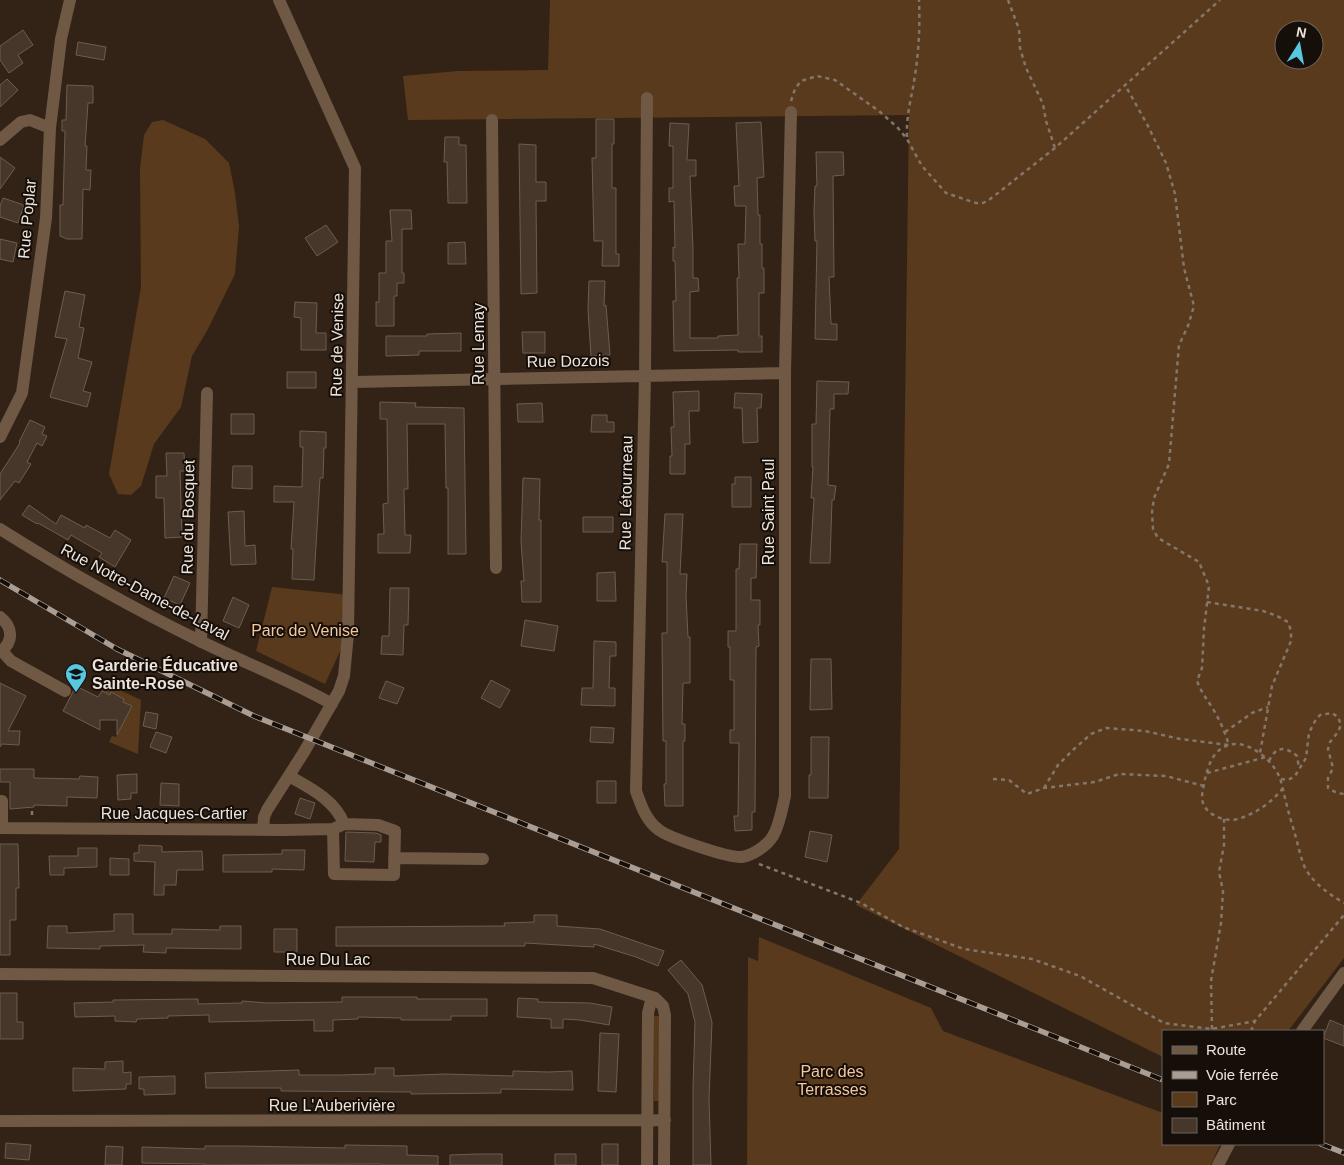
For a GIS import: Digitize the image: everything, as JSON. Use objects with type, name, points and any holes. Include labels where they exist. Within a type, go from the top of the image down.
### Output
[{"type":"street","name":"Rue Poplar","points":[[0,437],[22,393],[46,218],[50,128],[61,39],[70,0]]},
{"type":"street","name":"Rue de Venise","points":[[279,0],[355,168],[348,634],[344,676],[332,704]]},
{"type":"street","name":"Rue Létourneau","points":[[647,98],[645,376],[636,791],[644,812],[658,830],[707,850],[742,857]]},
{"type":"street","name":"Rue Saint Paul","points":[[742,857],[758,850],[773,837],[780,821],[785,796],[785,374],[791,112]]},
{"type":"street","points":[[0,140],[21,122],[30,120],[50,128]]},
{"type":"street","name":"Rue Lemay","points":[[492,120],[496,568]]},
{"type":"street","name":"Rue Dozois","points":[[353,382],[785,374]]},
{"type":"street","name":"Rue du Bosquet","points":[[201,642],[207,393]]},
{"type":"street","name":"Rue Notre-Dame-de-Laval","points":[[0,529],[129,606],[201,642],[308,690],[332,704]]},
{"type":"street","points":[[0,617],[7,623],[10,632],[8,644],[1,651],[11,661],[65,691]]},
{"type":"street","name":"Rue Jacques-Cartier","points":[[1,828],[263,830],[265,814],[332,704]]},
{"type":"street","points":[[263,830],[318,829],[338,826],[378,825],[395,831],[394,875],[334,874],[338,826],[341,816],[330,802],[289,776]]},
{"type":"street","points":[[0,801],[2,801],[1,828]]},
{"type":"street","points":[[394,858],[483,859]]},
{"type":"street","points":[[1303,1030],[1344,973]]},
{"type":"street","name":"Rue Du Lac","points":[[0,974],[587,977],[652,997]]},
{"type":"street","points":[[647,1165],[648,1013],[652,997],[661,1003],[665,1015],[664,1165]]},
{"type":"street","name":"Rue L'Auberivière","points":[[0,1122],[665,1120]]},
{"type":"street","points":[[1218,1165],[1228,1145]]},
{"type":"path","points":[[907,138],[906,120],[915,76],[920,28],[919,0]]},
{"type":"path","points":[[1008,0],[1019,29],[1020,48],[1026,68],[1043,104],[1046,121],[1055,148]]},
{"type":"path","points":[[791,112],[795,88],[801,81],[816,76],[835,80],[879,111],[907,138],[922,166],[946,193],[983,203],[1055,148],[1220,0]]},
{"type":"path","points":[[1125,85],[1166,163],[1176,194],[1184,268],[1194,306],[1188,326],[1179,344],[1168,464],[1154,498],[1152,512],[1153,529],[1158,538],[1199,562],[1209,586],[1202,668],[1197,681],[1202,694],[1225,732],[1229,745]]},
{"type":"path","points":[[1207,602],[1264,611],[1288,622],[1291,631],[1291,641],[1272,686],[1260,754]]},
{"type":"path","points":[[1225,732],[1252,713],[1268,707]]},
{"type":"path","points":[[1280,779],[1288,780],[1295,776],[1306,758],[1309,733],[1314,721],[1320,715],[1332,713],[1338,717],[1340,725],[1328,749],[1333,768],[1328,778],[1328,788],[1336,793],[1344,794]]},
{"type":"path","points":[[1044,788],[1058,765],[1074,749],[1091,734],[1106,728],[1145,731],[1180,739],[1229,745]]},
{"type":"path","points":[[1283,788],[1273,800],[1238,820],[1216,817],[1208,811],[1202,800],[1211,759],[1223,747],[1234,744],[1251,748],[1266,757],[1280,779],[1283,788],[1304,867],[1320,887],[1344,903]]},
{"type":"path","points":[[1269,761],[1272,753],[1281,749],[1290,750],[1297,756],[1299,768]]},
{"type":"path","points":[[1207,773],[1266,757]]},
{"type":"path","points":[[993,779],[1009,780],[1027,794],[1044,788],[1095,782],[1119,774],[1166,776],[1204,786]]},
{"type":"path","points":[[32,807],[32,820]]},
{"type":"path","points":[[1212,1029],[1211,981],[1222,923],[1223,890],[1219,872],[1224,845],[1224,818]]},
{"type":"path","points":[[742,857],[861,903],[903,927],[964,949],[1032,959],[1080,976],[1164,1023],[1212,1029],[1255,1021]]},
{"type":"path","points":[[1252,1030],[1255,1021],[1344,915]]},
{"type":"green space","points":[[550,0],[1344,0],[1344,958],[1289,1030],[1162,1030],[1162,1057],[856,905],[899,849],[909,115],[408,120],[403,76],[458,71],[548,70]]},
{"type":"green space","points":[[163,120],[205,139],[229,163],[239,226],[235,274],[208,329],[192,356],[181,407],[154,444],[141,486],[131,495],[118,494],[109,474],[141,287],[140,168],[144,135],[152,122]]},
{"type":"green space","name":"Parc de Venise","points":[[272,587],[349,595],[348,634],[325,684],[256,651]]},
{"type":"green space","points":[[105,683],[141,700],[138,754],[109,742],[112,736],[116,737],[132,706],[123,702],[124,699],[102,691]]},
{"type":"green space","name":"Parc des Terrasses","points":[[759,937],[931,1008],[943,1031],[1162,1113],[1162,1145],[1220,1145],[1211,1165],[747,1165],[748,957],[758,961]]},
{"type":"green space","points":[[654,1016],[659,1016],[659,1101],[654,1101]]},
{"type":"building","points":[[23,30],[33,45],[18,55],[23,63],[9,73],[0,60],[0,46]]},
{"type":"building","points":[[78,42],[106,47],[104,60],[76,55]]},
{"type":"building","points":[[7,79],[18,90],[0,107],[0,85]]},
{"type":"building","points":[[67,85],[93,86],[93,103],[88,103],[85,146],[87,146],[86,170],[91,170],[90,190],[83,189],[82,239],[67,239],[60,236],[60,205],[63,205],[65,131],[62,131],[62,120],[66,120]]},
{"type":"building","points":[[596,119],[614,119],[612,188],[616,188],[616,254],[619,254],[619,266],[602,266],[603,241],[594,241],[592,158],[596,158]]},
{"type":"building","points":[[761,122],[764,177],[757,178],[760,244],[762,244],[762,268],[764,268],[764,293],[759,293],[759,336],[762,336],[762,352],[738,352],[738,350],[674,351],[673,301],[676,301],[675,261],[673,261],[673,247],[675,248],[674,201],[669,202],[669,188],[673,188],[673,146],[669,146],[670,123],[689,124],[687,160],[696,160],[696,176],[690,176],[693,278],[698,278],[699,291],[690,292],[690,338],[718,338],[718,336],[738,335],[738,244],[745,244],[746,206],[735,206],[734,186],[739,186],[736,123]]},
{"type":"building","points":[[445,137],[459,137],[459,145],[466,145],[467,203],[448,203],[447,162],[444,162]]},
{"type":"building","points":[[519,144],[536,145],[536,182],[546,182],[546,201],[536,201],[537,293],[521,294]]},
{"type":"building","points":[[816,152],[843,152],[844,175],[833,176],[834,277],[829,277],[831,324],[837,324],[837,340],[815,339],[817,241],[815,241],[814,212],[815,186],[817,186]]},
{"type":"building","points":[[0,157],[15,168],[0,189]]},
{"type":"building","points":[[3,198],[24,205],[18,223],[0,217],[0,206]]},
{"type":"building","points":[[390,210],[411,210],[412,229],[402,229],[402,273],[404,273],[404,283],[397,283],[397,296],[394,296],[394,326],[376,326],[376,302],[379,302],[379,273],[386,273],[386,241],[392,241]]},
{"type":"building","points":[[326,225],[338,242],[317,256],[305,238]]},
{"type":"building","points":[[0,239],[17,243],[13,262],[0,259]]},
{"type":"building","points":[[465,242],[466,264],[448,264],[448,243]]},
{"type":"building","points":[[589,281],[605,281],[604,306],[606,305],[610,355],[591,356],[588,310]]},
{"type":"building","points":[[65,291],[85,295],[79,327],[84,328],[78,358],[92,362],[83,391],[91,393],[87,407],[50,397],[67,339],[55,337]]},
{"type":"building","points":[[295,302],[317,303],[316,333],[326,333],[326,350],[301,350],[301,318],[294,317]]},
{"type":"building","points":[[522,332],[545,332],[545,353],[523,353]]},
{"type":"building","points":[[461,333],[461,351],[419,351],[419,355],[386,356],[386,336],[427,336],[427,334]]},
{"type":"building","points":[[287,372],[316,372],[316,388],[287,388]]},
{"type":"building","points":[[817,381],[849,382],[848,394],[834,394],[834,409],[830,409],[828,485],[836,486],[834,500],[832,500],[830,563],[810,563],[814,498],[811,498],[813,467],[812,424],[816,424]]},
{"type":"building","points":[[699,391],[699,411],[689,411],[690,444],[685,444],[685,474],[670,474],[670,456],[672,456],[671,427],[674,427],[673,392]]},
{"type":"building","points":[[735,393],[762,394],[761,408],[757,408],[758,442],[743,443],[742,408],[734,408]]},
{"type":"building","points":[[380,402],[416,403],[415,407],[464,408],[466,554],[448,554],[448,488],[446,488],[445,424],[407,424],[408,489],[404,489],[405,535],[411,535],[410,553],[378,553],[378,534],[384,534],[383,504],[388,503],[387,419],[380,419]]},
{"type":"building","points":[[542,403],[543,422],[518,422],[517,404]]},
{"type":"building","points":[[231,414],[254,414],[254,434],[231,434]]},
{"type":"building","points":[[592,415],[607,415],[607,422],[614,422],[614,432],[591,432]]},
{"type":"building","points":[[30,420],[45,427],[42,434],[47,436],[42,446],[37,443],[27,462],[31,464],[19,483],[15,481],[0,500],[0,474],[20,443]]},
{"type":"building","points":[[300,431],[326,432],[323,478],[320,478],[314,580],[292,579],[293,549],[291,549],[294,502],[274,502],[274,486],[302,487],[303,447],[300,447]]},
{"type":"building","points":[[166,453],[184,453],[185,471],[180,471],[182,537],[165,538],[164,498],[156,498],[156,476],[167,476]]},
{"type":"building","points":[[233,466],[252,466],[252,489],[232,488]]},
{"type":"building","points":[[735,477],[751,477],[751,507],[732,507],[732,484],[735,484]]},
{"type":"building","points":[[523,478],[540,479],[541,602],[522,602],[521,581],[524,581],[521,542]]},
{"type":"building","points":[[29,505],[56,524],[61,515],[85,528],[86,525],[110,538],[115,530],[131,540],[115,567],[99,557],[102,553],[71,535],[68,540],[22,515]]},
{"type":"building","points":[[244,511],[245,546],[255,545],[256,564],[231,565],[228,512]]},
{"type":"building","points":[[665,514],[683,514],[680,574],[687,574],[686,596],[688,637],[690,637],[690,683],[683,683],[682,724],[685,724],[685,741],[683,741],[683,806],[665,806],[666,741],[663,741],[662,633],[667,633],[667,562],[662,562]]},
{"type":"building","points":[[583,517],[613,517],[613,532],[583,532]]},
{"type":"building","points":[[740,544],[757,544],[756,578],[751,578],[751,600],[760,600],[760,625],[758,625],[759,646],[756,647],[755,812],[752,812],[752,830],[735,831],[734,816],[738,816],[739,743],[730,743],[730,730],[734,730],[734,680],[730,680],[728,631],[736,631],[736,569],[739,569]]},
{"type":"building","points":[[615,572],[616,601],[597,601],[597,573]]},
{"type":"building","points":[[174,576],[190,583],[180,605],[164,598]]},
{"type":"building","points":[[390,588],[409,588],[408,625],[404,625],[403,655],[381,654],[382,636],[389,636]]},
{"type":"building","points":[[233,597],[249,605],[239,628],[223,621]]},
{"type":"building","points":[[525,620],[558,626],[554,651],[521,646]]},
{"type":"building","points":[[594,641],[616,642],[616,656],[610,656],[609,688],[615,688],[615,706],[581,705],[582,688],[593,688]]},
{"type":"building","points":[[811,659],[831,659],[832,709],[810,710]]},
{"type":"building","points":[[491,680],[510,690],[500,708],[481,698]]},
{"type":"building","points":[[386,681],[404,688],[397,704],[379,698]]},
{"type":"building","points":[[0,683],[26,696],[8,731],[20,731],[19,745],[2,744],[0,747]]},
{"type":"building","points":[[76,686],[98,697],[102,691],[110,695],[111,692],[124,699],[123,702],[132,706],[117,735],[117,720],[100,720],[100,730],[63,711]]},
{"type":"building","points":[[146,712],[158,714],[156,729],[143,726]]},
{"type":"building","points":[[591,727],[614,728],[613,743],[590,742]]},
{"type":"building","points":[[156,732],[172,737],[166,753],[150,747]]},
{"type":"building","points":[[811,737],[829,737],[828,798],[809,798]]},
{"type":"building","points":[[0,769],[34,769],[34,778],[79,779],[80,776],[98,777],[97,798],[67,797],[67,806],[34,805],[34,807],[10,809],[10,782],[0,782]]},
{"type":"building","points":[[137,774],[137,793],[131,793],[131,799],[118,800],[117,775]]},
{"type":"building","points":[[597,781],[616,781],[616,803],[597,803]]},
{"type":"building","points":[[161,783],[179,784],[179,806],[160,805]]},
{"type":"building","points":[[300,798],[315,803],[310,819],[295,814]]},
{"type":"building","points":[[810,831],[832,835],[827,862],[805,857]]},
{"type":"building","points":[[346,832],[376,833],[381,835],[381,842],[375,842],[374,862],[345,861]]},
{"type":"building","points":[[0,844],[18,844],[19,888],[16,888],[16,920],[10,920],[10,955],[0,955]]},
{"type":"building","points":[[139,845],[162,846],[162,852],[202,851],[203,870],[177,870],[176,885],[164,885],[164,895],[154,895],[155,862],[134,861],[134,853],[139,853]]},
{"type":"building","points":[[78,848],[97,848],[97,867],[64,868],[64,875],[50,875],[49,856],[78,856]]},
{"type":"building","points":[[282,850],[305,850],[304,870],[272,869],[272,872],[223,872],[223,855],[282,854]]},
{"type":"building","points":[[110,858],[129,859],[129,875],[110,875]]},
{"type":"building","points":[[114,914],[133,914],[133,934],[172,934],[172,929],[220,930],[220,926],[241,926],[241,949],[166,948],[166,953],[143,952],[144,945],[100,946],[100,949],[47,948],[48,926],[67,926],[67,933],[114,931]]},
{"type":"building","points":[[534,915],[557,915],[557,926],[600,929],[664,951],[658,966],[594,944],[594,947],[525,943],[525,946],[336,946],[336,927],[505,926],[504,923],[534,922]]},
{"type":"building","points":[[274,929],[297,929],[297,952],[274,952]]},
{"type":"building","points":[[681,960],[702,985],[712,1022],[709,1099],[711,1165],[693,1165],[695,1022],[688,994],[668,970]]},
{"type":"building","points":[[0,993],[17,993],[17,1022],[23,1022],[23,1039],[0,1039]]},
{"type":"building","points":[[342,997],[487,999],[487,1016],[451,1016],[451,1020],[401,1020],[401,1018],[358,1017],[358,1019],[333,1020],[333,1031],[314,1031],[314,1020],[209,1022],[209,1015],[168,1016],[168,1018],[137,1019],[136,1022],[115,1021],[115,1016],[75,1017],[74,1003],[113,1002],[113,1000],[198,999],[198,1004],[242,1003],[242,1001],[267,1003],[342,1002]]},
{"type":"building","points":[[518,998],[538,999],[538,1002],[590,1003],[612,1007],[609,1025],[563,1019],[563,1028],[551,1028],[551,1019],[517,1017]]},
{"type":"building","points":[[1330,1020],[1344,1026],[1344,1046],[1324,1038]]},
{"type":"building","points":[[600,1033],[619,1034],[616,1092],[598,1091]]},
{"type":"building","points":[[123,1061],[123,1073],[131,1072],[131,1084],[126,1084],[126,1089],[73,1091],[73,1068],[105,1069],[105,1062]]},
{"type":"building","points":[[375,1068],[394,1068],[394,1076],[445,1074],[513,1076],[513,1071],[572,1071],[573,1090],[501,1089],[501,1093],[411,1094],[411,1092],[281,1091],[281,1088],[206,1088],[205,1073],[299,1070],[299,1075],[375,1074]]},
{"type":"building","points":[[175,1076],[175,1094],[144,1095],[144,1089],[139,1089],[139,1077]]},
{"type":"building","points":[[6,1143],[31,1145],[29,1160],[5,1158]]},
{"type":"building","points":[[602,1144],[618,1144],[618,1165],[602,1165]]},
{"type":"building","points":[[345,1145],[407,1146],[407,1155],[438,1156],[438,1165],[204,1165],[142,1163],[142,1147],[205,1149],[205,1146],[345,1148]]},
{"type":"building","points":[[106,1146],[123,1147],[122,1165],[105,1165]]},
{"type":"building","points":[[502,1154],[502,1165],[450,1165],[450,1155]]},
{"type":"building","points":[[555,1154],[576,1154],[576,1165],[555,1165]]},
{"type":"railway","points":[[0,580],[117,649],[254,716],[1162,1080]]},
{"type":"railway","points":[[1324,1145],[1344,1153]]},
{"type":"place","name":"Garderie Éducative Sainte-Rose","points":[[76,693]]}]
